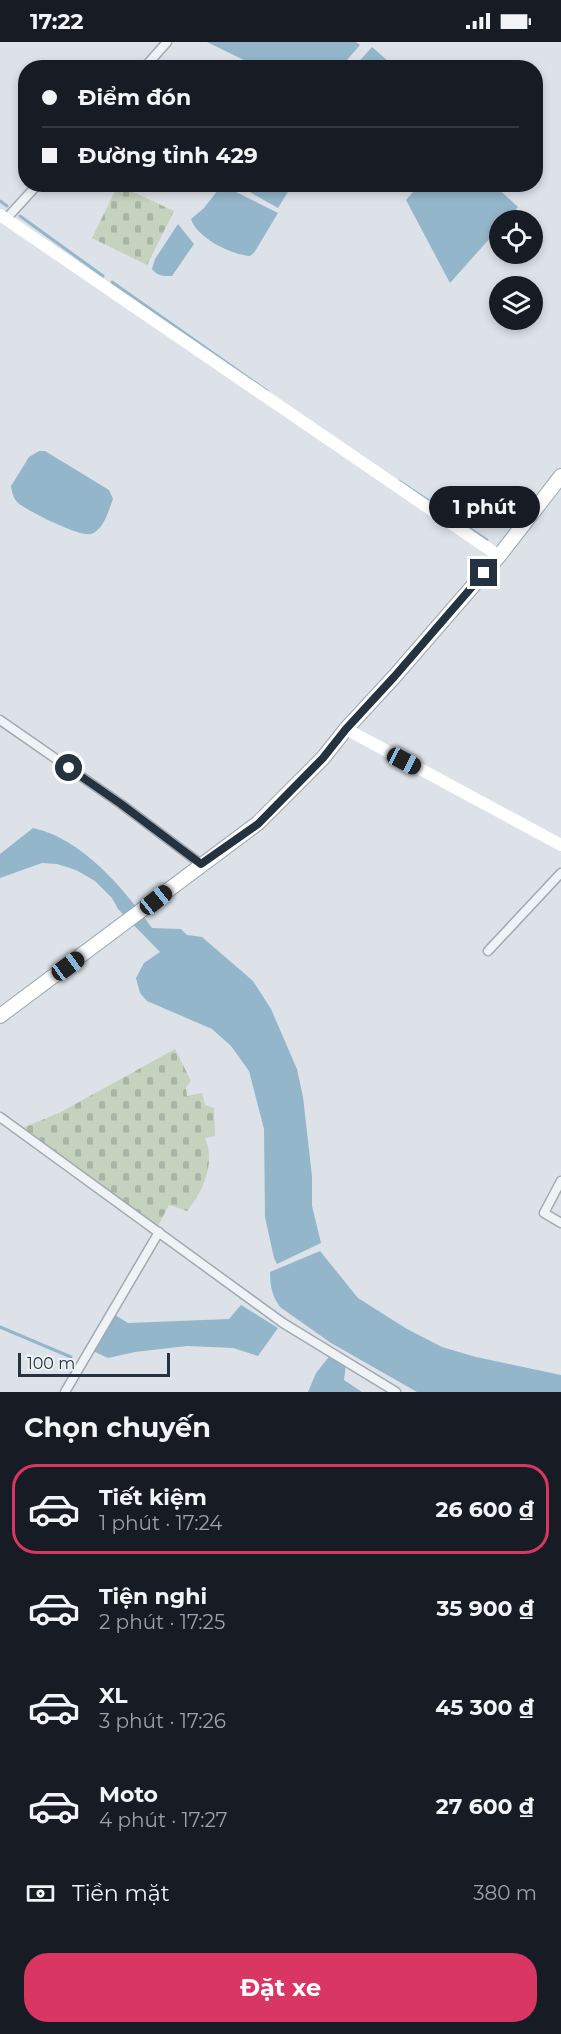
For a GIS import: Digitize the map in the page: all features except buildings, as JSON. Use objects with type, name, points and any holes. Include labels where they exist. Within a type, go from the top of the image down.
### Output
[{"type":"main road","points":[[0,1016],[120,928],[201,864],[258,824],[323,758],[346,729],[394,677],[499,556],[561,476]]},
{"type":"street","points":[[151,60],[167,42]]},
{"type":"street","points":[[30,192],[3,217],[499,556]]},
{"type":"street","points":[[0,720],[121,804],[201,864]]},
{"type":"street","points":[[346,729],[561,845]]},
{"type":"street","points":[[488,951],[561,873]]},
{"type":"street","points":[[0,1117],[284,1323],[396,1392]]},
{"type":"street","points":[[561,1181],[544,1213],[561,1223]]},
{"type":"street","points":[[65,1392],[159,1232]]},
{"type":"green space","points":[[115,192],[133,192],[174,211],[147,265],[92,238]]},
{"type":"green space","points":[[175,1049],[191,1081],[186,1087],[187,1096],[202,1093],[205,1105],[214,1108],[215,1136],[205,1138],[208,1148],[208,1167],[203,1186],[193,1203],[187,1211],[169,1205],[158,1226],[23,1128],[61,1112]]},
{"type":"water","points":[[207,42],[356,42],[360,45],[347,60],[244,60]]},
{"type":"water","points":[[372,47],[387,60],[360,60]]},
{"type":"water","points":[[217,192],[236,192],[278,213],[250,256],[224,249],[194,226],[191,219],[204,208]]},
{"type":"water","points":[[250,192],[288,192],[278,208]]},
{"type":"water","points":[[413,192],[502,192],[518,207],[515,210],[489,210],[489,239],[450,283],[406,200]]},
{"type":"water","points":[[178,224],[194,244],[172,276],[163,276],[152,269],[155,259]]},
{"type":"water","points":[[39,451],[45,451],[109,490],[113,499],[105,519],[96,532],[85,534],[65,528],[32,512],[16,501],[11,486],[29,457]]},
{"type":"water","points":[[33,828],[69,843],[85,854],[129,897],[152,928],[181,929],[187,935],[202,937],[253,981],[271,1009],[297,1069],[303,1097],[312,1176],[312,1206],[321,1243],[277,1264],[265,1217],[264,1129],[249,1071],[231,1046],[212,1029],[147,1001],[140,993],[136,978],[144,963],[160,952],[118,909],[112,898],[95,881],[76,870],[57,864],[42,863],[0,878],[0,854]]},
{"type":"water","points":[[320,1251],[358,1298],[407,1329],[442,1347],[476,1357],[561,1375],[561,1392],[417,1392],[331,1343],[280,1307],[273,1295],[270,1281],[270,1272]]},
{"type":"water","points":[[241,1305],[278,1328],[258,1356],[233,1348],[187,1346],[135,1352],[108,1358],[91,1350],[112,1313],[128,1323],[229,1319]]},
{"type":"water","points":[[332,1353],[344,1364],[344,1380],[362,1392],[308,1392],[316,1373]]},
{"type":"waterway","points":[[0,201],[7,206]]},
{"type":"waterway","points":[[20,216],[103,276]]},
{"type":"waterway","points":[[112,282],[267,391]]},
{"type":"waterway","points":[[399,481],[487,540]]},
{"type":"waterway","points":[[0,1327],[71,1357]]},
{"type":"route","points":[[69,768],[201,864],[258,824],[282,801],[323,758],[484,573]]}]
